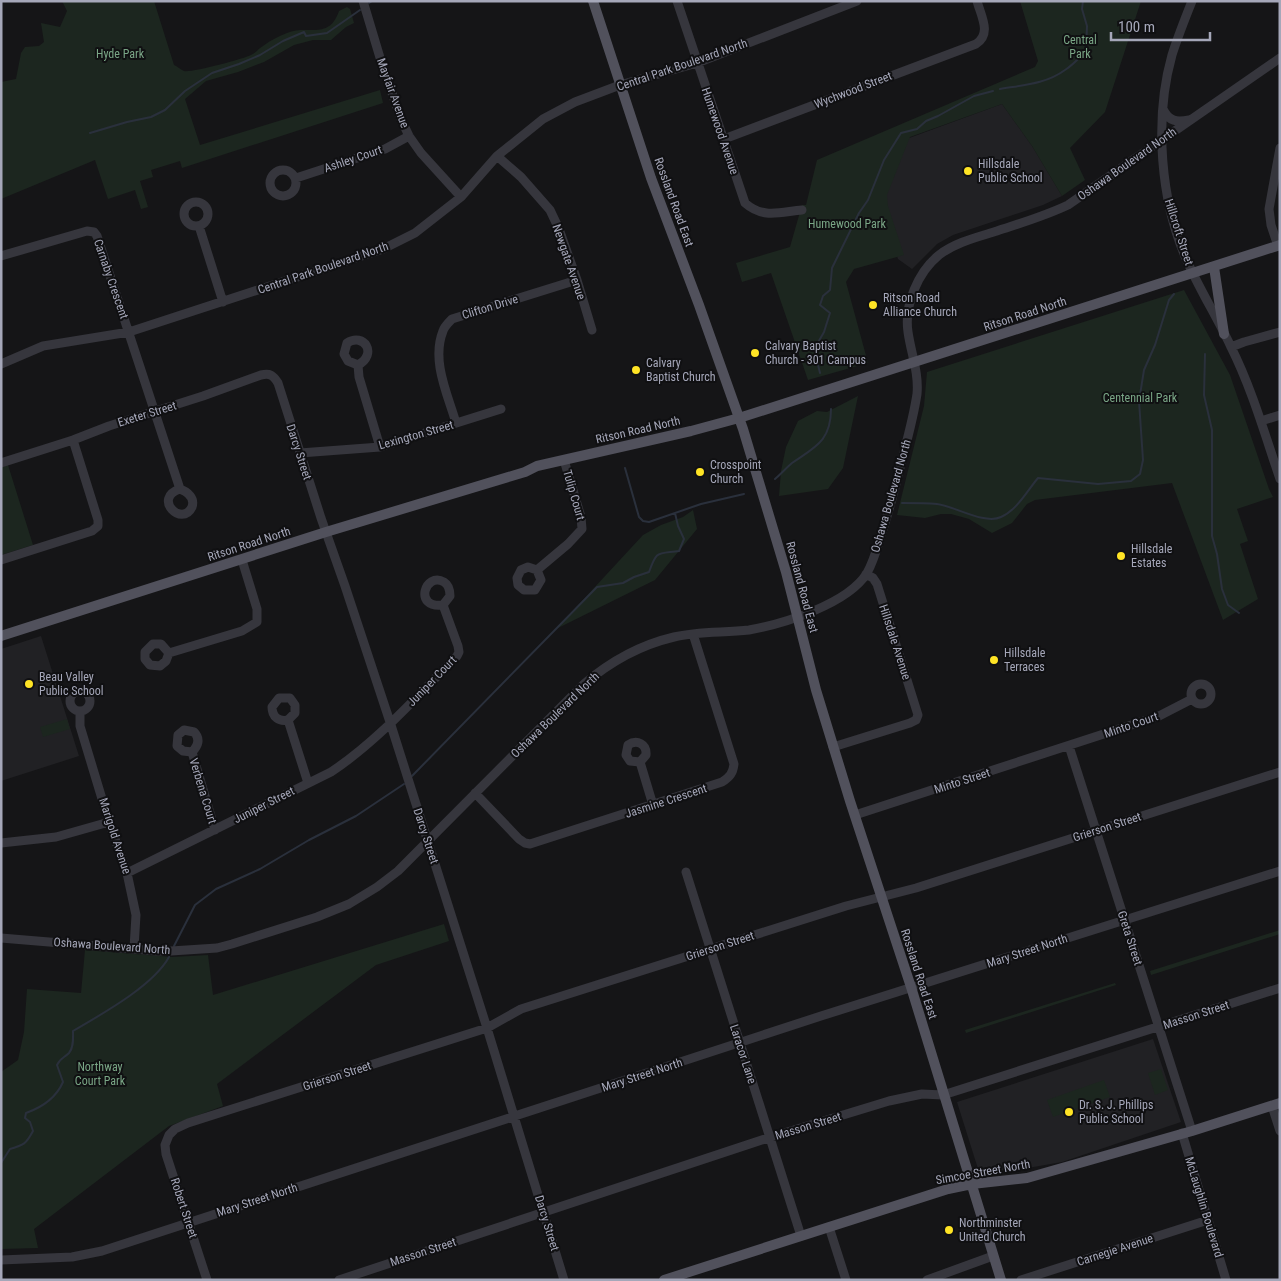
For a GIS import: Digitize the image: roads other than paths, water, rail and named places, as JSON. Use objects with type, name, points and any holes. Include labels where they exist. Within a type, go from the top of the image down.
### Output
[{"type":"main road","name":"Rossland Road East","points":[[593,1],[651,178],[700,305],[739,418],[771,520],[833,747],[911,987],[1001,1280]]},
{"type":"main road","name":"Ritson Road North","points":[[1,636],[326,532],[525,472],[537,466],[691,431],[739,418],[1279,246]]},
{"type":"main road","points":[[1214,267],[1224,334]]},
{"type":"main road","name":"Simcoe Street North","points":[[664,1280],[948,1189],[972,1184],[1027,1178],[1276,1104]]},
{"type":"street","name":"Mayfair Avenue","points":[[363,1],[384,70],[409,136],[421,153],[461,197]]},
{"type":"street","name":"Humewood Avenue","points":[[677,1],[745,203],[753,210],[765,214],[802,210]]},
{"type":"street","name":"Central Park Boulevard North","points":[[1,364],[42,346],[129,332],[383,249],[415,233],[461,197],[497,156],[542,119],[574,102],[620,85],[697,63],[857,1]]},
{"type":"street","name":"Wychwood Street","points":[[724,139],[981,40],[985,31],[977,1]]},
{"type":"street","name":"Hillcroft Street","points":[[1192,1],[1172,56],[1163,107],[1164,176],[1170,208],[1185,256],[1231,347],[1247,384],[1280,479]]},
{"type":"street","name":"Oshawa Boulevard North","points":[[1,938],[171,951],[216,948],[317,917],[349,904],[378,887],[398,871],[584,684],[604,667],[624,655],[655,642],[693,634],[749,630],[824,607],[840,598],[866,574],[887,519],[913,416],[917,386],[908,330],[909,310],[913,291],[923,273],[938,256],[952,246],[1045,216],[1068,205],[1280,58]]},
{"type":"street","points":[[1163,107],[1166,115],[1173,121],[1189,120]]},
{"type":"street","name":"Ashley Court","points":[[296,178],[385,149],[409,136]]},
{"type":"street","points":[[1279,246],[1271,225],[1269,209],[1280,148]]},
{"type":"street","name":"Newgate Avenue","points":[[497,156],[521,177],[550,210],[559,229],[577,280],[592,330]]},
{"type":"street","points":[[199,226],[223,302]]},
{"type":"street","name":"Carnaby Crescent","points":[[1,256],[86,231],[94,232],[97,236],[129,332]]},
{"type":"street","name":"Clifton Drive","points":[[456,423],[438,365],[443,330],[452,318],[577,280]]},
{"type":"street","points":[[129,332],[180,489]]},
{"type":"street","points":[[1231,347],[1280,332]]},
{"type":"street","points":[[358,365],[359,377],[380,446]]},
{"type":"street","name":"Exeter Street","points":[[1,463],[261,375],[268,374],[274,377],[278,383],[280,395]]},
{"type":"street","name":"Darcy Street","points":[[280,395],[390,722],[487,1028],[564,1280]]},
{"type":"street","name":"Lexington Street","points":[[300,453],[380,446],[501,409]]},
{"type":"street","points":[[1261,422],[1280,415]]},
{"type":"street","points":[[1,560],[92,531],[98,526],[98,520],[72,440]]},
{"type":"street","name":"Tulip Court","points":[[537,570],[568,544],[582,529],[581,517],[564,460]]},
{"type":"street","points":[[169,653],[248,628],[257,622],[258,609],[242,560]]},
{"type":"street","name":"Hillsdale Avenue","points":[[833,747],[910,723],[916,720],[918,715],[877,584],[873,578],[866,574]]},
{"type":"street","name":"Juniper Court","points":[[390,722],[459,652],[443,605]]},
{"type":"street","name":"Jasmine Crescent","points":[[475,793],[519,840],[530,844],[653,805],[729,778],[734,764],[732,756],[693,634]]},
{"type":"street","name":"Minto Court","points":[[1068,746],[1159,716],[1192,699]]},
{"type":"street","name":"Marigold Avenue","points":[[80,711],[80,726],[109,822],[127,873],[136,915],[134,948]]},
{"type":"street","points":[[288,720],[308,783]]},
{"type":"street","name":"Juniper Street","points":[[127,873],[331,772],[352,759],[390,722]]},
{"type":"street","name":"Minto Street","points":[[855,815],[1068,746]]},
{"type":"street","name":"Greta Street","points":[[1068,746],[1158,1027],[1187,1132]]},
{"type":"street","name":"Verbena Court","points":[[192,752],[215,830]]},
{"type":"street","points":[[640,762],[653,805]]},
{"type":"street","name":"Grierson Street","points":[[168,1137],[175,1129],[188,1123],[487,1028],[521,1009],[846,906],[916,888],[1280,772]]},
{"type":"street","points":[[1,843],[63,836],[109,822]]},
{"type":"street","name":"Mary Street North","points":[[1,1260],[72,1257],[102,1251],[515,1118],[911,987],[1280,871]]},
{"type":"street","name":"Laracor Lane","points":[[686,872],[709,950],[771,1137],[801,1236]]},
{"type":"street","name":"Masson Street","points":[[339,1280],[771,1137],[903,1097],[931,1094],[944,1095],[1280,988]]},
{"type":"street","points":[[1276,1104],[1280,1130]]},
{"type":"street","name":"McLaughlin Boulevard","points":[[1187,1132],[1208,1220],[1226,1280]]},
{"type":"street","name":"Robert Street","points":[[168,1137],[164,1146],[166,1154],[207,1280]]},
{"type":"street","name":"Carnegie Avenue","points":[[1021,1280],[1208,1220]]},
{"type":"street","points":[[829,1227],[846,1280]]},
{"type":"street","points":[[927,1280],[993,1256]]},
{"type":"waterway","points":[[1000,89],[1034,83],[1058,75],[1086,51],[1087,26],[1082,9],[1083,1]]},
{"type":"waterway","points":[[90,133],[151,117],[165,110],[185,91],[212,73],[260,55],[283,41],[304,32],[306,36],[327,33],[360,10]]},
{"type":"waterway","points":[[820,373],[816,357],[816,346],[824,332],[830,313],[820,305],[823,296],[830,290],[832,268],[859,213],[868,200],[884,160],[901,133],[917,129],[926,121],[974,96],[993,91]]},
{"type":"waterway","points":[[902,503],[944,505],[978,517],[994,519],[1012,510],[1038,478],[1098,484],[1131,481],[1140,474],[1143,460],[1139,401],[1144,370],[1155,345],[1169,300],[1174,294]]},
{"type":"waterway","points":[[1205,354],[1204,395],[1212,430],[1212,536],[1217,554],[1222,589],[1228,605],[1239,613]]},
{"type":"waterway","points":[[775,479],[825,436],[831,409]]},
{"type":"waterway","points":[[625,468],[639,517],[643,521],[649,522],[701,504],[744,494]]},
{"type":"waterway","points":[[412,776],[597,587],[623,583],[649,572],[656,556],[666,552],[679,551],[684,539],[675,513]]},
{"type":"waterway","points":[[174,946],[195,905],[216,889],[260,869],[309,840],[356,816],[404,784]]},
{"type":"waterway","points":[[1,1163],[10,1149],[24,1143],[33,1131],[30,1122],[25,1118],[26,1113],[48,1101],[60,1088],[63,1082],[57,1065],[71,1051],[73,1031],[112,1008],[139,989],[161,968],[169,957]]},
{"type":"place","name":"Hillsdale Public School","points":[[968,171]]},
{"type":"place","name":"Ritson Road Alliance Church","points":[[873,305]]},
{"type":"place","name":"Calvary Baptist Church - 301 Campus","points":[[755,353]]},
{"type":"place","name":"Calvary Baptist Church","points":[[636,370]]},
{"type":"place","name":"Crosspoint Church","points":[[700,472]]},
{"type":"place","name":"Hillsdale Estates","points":[[1121,556]]},
{"type":"place","name":"Hillsdale Terraces","points":[[994,660]]},
{"type":"place","name":"Beau Valley Public School","points":[[29,684]]},
{"type":"place","name":"Dr. S. J. Phillips Public School","points":[[1069,1112]]},
{"type":"place","name":"Northminster United Church","points":[[949,1230]]},
{"type":"park label","name":"Central Park","points":[[1080,47]]},
{"type":"park label","name":"Hyde Park","points":[[120,54]]},
{"type":"park label","name":"Humewood Park","points":[[847,224]]},
{"type":"park label","name":"Centennial Park","points":[[1140,398]]},
{"type":"park label","name":"Northway Court Park","points":[[100,1074]]}]
